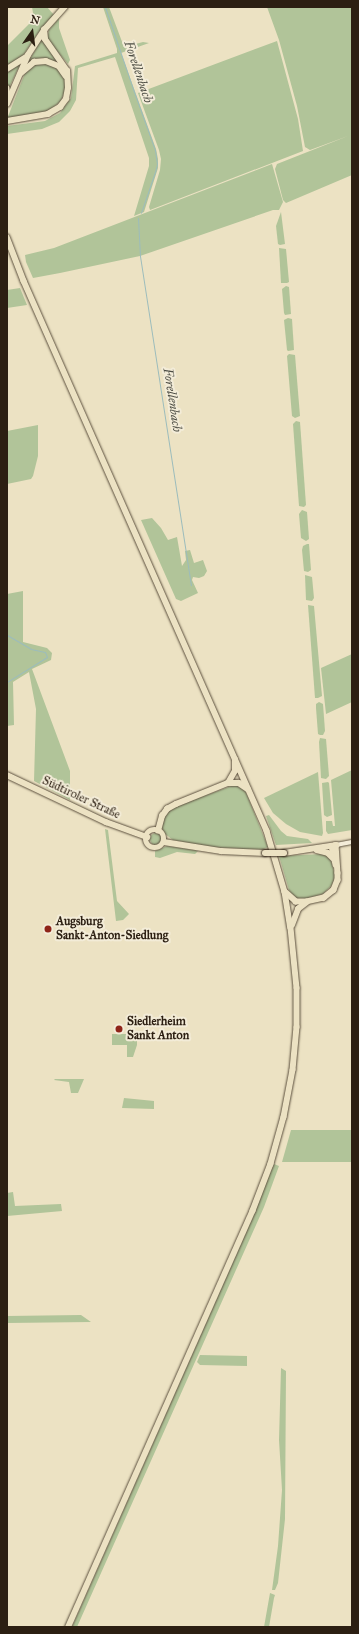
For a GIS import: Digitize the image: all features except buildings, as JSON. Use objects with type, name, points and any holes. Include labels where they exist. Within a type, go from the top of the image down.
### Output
[{"type":"main road","points":[[7,103],[28,55],[44,30],[65,7]]},
{"type":"main road","points":[[7,121],[40,116],[56,110],[66,99],[68,81],[63,68],[45,39],[44,30]]},
{"type":"main road","points":[[7,69],[14,66],[28,55]]},
{"type":"main road","points":[[17,78],[27,66],[38,61],[50,62],[63,68]]},
{"type":"main road","points":[[7,88],[7,103]]},
{"type":"main road","points":[[7,237],[24,281],[267,831],[285,892],[291,928],[297,988],[296,1034],[293,1070],[284,1117],[271,1164],[253,1211],[69,1627]]},
{"type":"main road","points":[[228,783],[235,771],[235,758]]},
{"type":"main road","name":"Südtiroler Straße","points":[[7,775],[100,819],[147,837]]},
{"type":"main road","points":[[158,831],[162,816],[167,809],[228,783],[239,783],[250,791]]},
{"type":"main road","points":[[158,831],[163,835],[164,842],[160,847],[154,848],[148,844],[147,837],[151,832],[158,831]]},
{"type":"main road","points":[[164,842],[203,849],[265,853],[311,850],[337,845]]},
{"type":"main road","points":[[285,892],[296,902],[307,902],[324,898],[334,890],[338,880],[337,845]]},
{"type":"main road","points":[[337,845],[333,858],[338,873]]},
{"type":"main road","points":[[311,850],[324,852],[333,858]]},
{"type":"main road","points":[[291,928],[298,909],[307,902]]},
{"type":"street","points":[[337,845],[351,842]]},
{"type":"green space","points":[[32,7],[47,7],[54,15],[38,33],[22,57],[7,67],[7,46],[34,19]]},
{"type":"green space","points":[[103,7],[109,7],[124,47],[143,42],[149,43],[121,53],[156,149],[158,159],[158,168],[144,212],[134,216],[149,166],[149,158],[115,57],[78,68],[76,100],[70,111],[59,122],[42,129],[7,134],[7,126],[45,121],[60,113],[71,98],[75,66],[117,53]]},
{"type":"green space","points":[[267,7],[352,7],[352,175],[286,203],[283,200],[275,169],[277,164],[348,136],[310,150],[305,147],[297,106],[279,40]]},
{"type":"green space","points":[[59,18],[59,28],[70,60],[68,64],[47,39],[49,30]]},
{"type":"green space","points":[[43,37],[60,65],[51,60],[42,58],[27,64]]},
{"type":"green space","points":[[277,41],[298,119],[303,151],[150,210],[149,207],[160,170],[161,159],[138,93]]},
{"type":"green space","points":[[44,63],[54,66],[63,75],[66,87],[61,101],[47,112],[7,119],[25,73],[35,65]]},
{"type":"green space","points":[[20,64],[9,88],[7,82],[7,72]]},
{"type":"green space","points":[[272,164],[283,202],[279,210],[273,210],[140,256],[60,273],[33,278],[26,262],[25,255],[54,248]]},
{"type":"green space","points":[[281,212],[285,244],[280,245],[278,244],[276,226]]},
{"type":"green space","points":[[279,248],[286,249],[289,282],[287,283],[281,283]]},
{"type":"green space","points":[[286,286],[289,287],[291,314],[285,315],[282,289]]},
{"type":"green space","points":[[20,288],[27,305],[7,308],[7,290]]},
{"type":"green space","points":[[288,318],[292,319],[294,350],[288,351],[284,320]]},
{"type":"green space","points":[[289,354],[295,355],[300,416],[295,418],[292,416],[287,356]]},
{"type":"green space","points":[[296,421],[300,422],[306,505],[304,507],[299,506],[293,424]]},
{"type":"green space","points":[[38,425],[38,456],[33,476],[31,479],[7,484],[7,431]]},
{"type":"green space","points":[[302,510],[307,512],[309,539],[306,541],[301,538],[299,514]]},
{"type":"green space","points":[[152,518],[161,528],[168,540],[177,537],[182,566],[186,560],[185,551],[190,550],[194,563],[203,560],[207,571],[204,576],[199,578],[193,577],[192,580],[198,593],[181,601],[176,599],[141,520]]},
{"type":"green space","points":[[309,544],[311,570],[308,572],[304,571],[302,550],[303,546]]},
{"type":"green space","points":[[305,575],[312,577],[314,598],[312,601],[306,600]]},
{"type":"green space","points":[[23,591],[23,642],[47,648],[52,653],[51,660],[32,669],[70,771],[70,800],[34,781],[36,709],[29,672],[13,682],[14,725],[7,726],[7,594]]},
{"type":"green space","points":[[308,605],[314,606],[322,696],[318,698],[315,698]]},
{"type":"green space","points":[[352,654],[352,702],[326,714],[321,668]]},
{"type":"green space","points":[[319,702],[323,704],[325,731],[323,735],[318,734],[316,704]]},
{"type":"green space","points":[[320,738],[326,739],[329,776],[326,779],[321,778]]},
{"type":"green space","points":[[352,770],[352,830],[328,834],[326,831],[326,821],[332,821],[333,826],[335,826],[331,780]]},
{"type":"green space","points":[[318,772],[322,836],[300,832],[286,824],[273,813],[264,798]]},
{"type":"green space","points":[[328,782],[332,815],[327,817],[324,815],[322,783]]},
{"type":"green space","points":[[234,785],[245,790],[268,847],[261,850],[209,847],[173,840],[165,834],[162,828],[164,818],[169,811],[177,806]]},
{"type":"green space","points":[[269,815],[281,831],[287,836],[308,839],[312,843],[276,845],[266,816]]},
{"type":"green space","points":[[105,829],[108,830],[117,901],[129,914],[123,920],[116,921]]},
{"type":"green space","points":[[154,833],[158,833],[162,839],[158,845],[154,845],[150,841],[150,837]]},
{"type":"green space","points":[[167,846],[198,851],[195,854],[177,852],[160,858],[155,857],[155,851]]},
{"type":"green space","points":[[323,854],[329,857],[332,864],[335,876],[332,885],[323,894],[299,900],[294,898],[289,890],[279,856]]},
{"type":"green space","points":[[112,1034],[126,1034],[126,1038],[137,1038],[137,1045],[133,1057],[127,1057],[127,1045],[112,1045]]},
{"type":"green space","points":[[84,1079],[78,1093],[71,1093],[69,1082],[54,1080]]},
{"type":"green space","points":[[124,1098],[154,1101],[154,1109],[122,1108]]},
{"type":"green space","points":[[291,1130],[352,1130],[352,1162],[282,1162]]},
{"type":"green space","points":[[274,1164],[279,1166],[264,1207],[77,1627],[72,1627],[241,1244]]},
{"type":"green space","points":[[13,1192],[15,1206],[61,1204],[62,1211],[7,1216],[7,1193]]},
{"type":"green space","points":[[81,1315],[91,1322],[7,1323],[7,1316]]},
{"type":"green space","points":[[200,1355],[247,1356],[247,1366],[200,1365],[197,1362]]},
{"type":"green space","points":[[281,1368],[286,1371],[285,1519],[278,1583],[275,1590],[272,1590],[278,1546],[282,1490],[279,1440]]},
{"type":"green space","points":[[270,1593],[275,1595],[269,1627],[264,1627]]},
{"type":"waterway","name":"Forellenbach","points":[[105,7],[155,150],[157,164],[141,213]]},
{"type":"waterway","name":"Forellenbach","points":[[138,218],[140,256],[191,585]]},
{"type":"waterway","points":[[7,635],[31,649],[45,652],[47,657],[7,682]]},
{"type":"place","name":"Augsburg Sankt-Anton-Siedlung","points":[[48,929]]},
{"type":"place","name":"Siedlerheim Sankt Anton","points":[[119,1029]]}]
